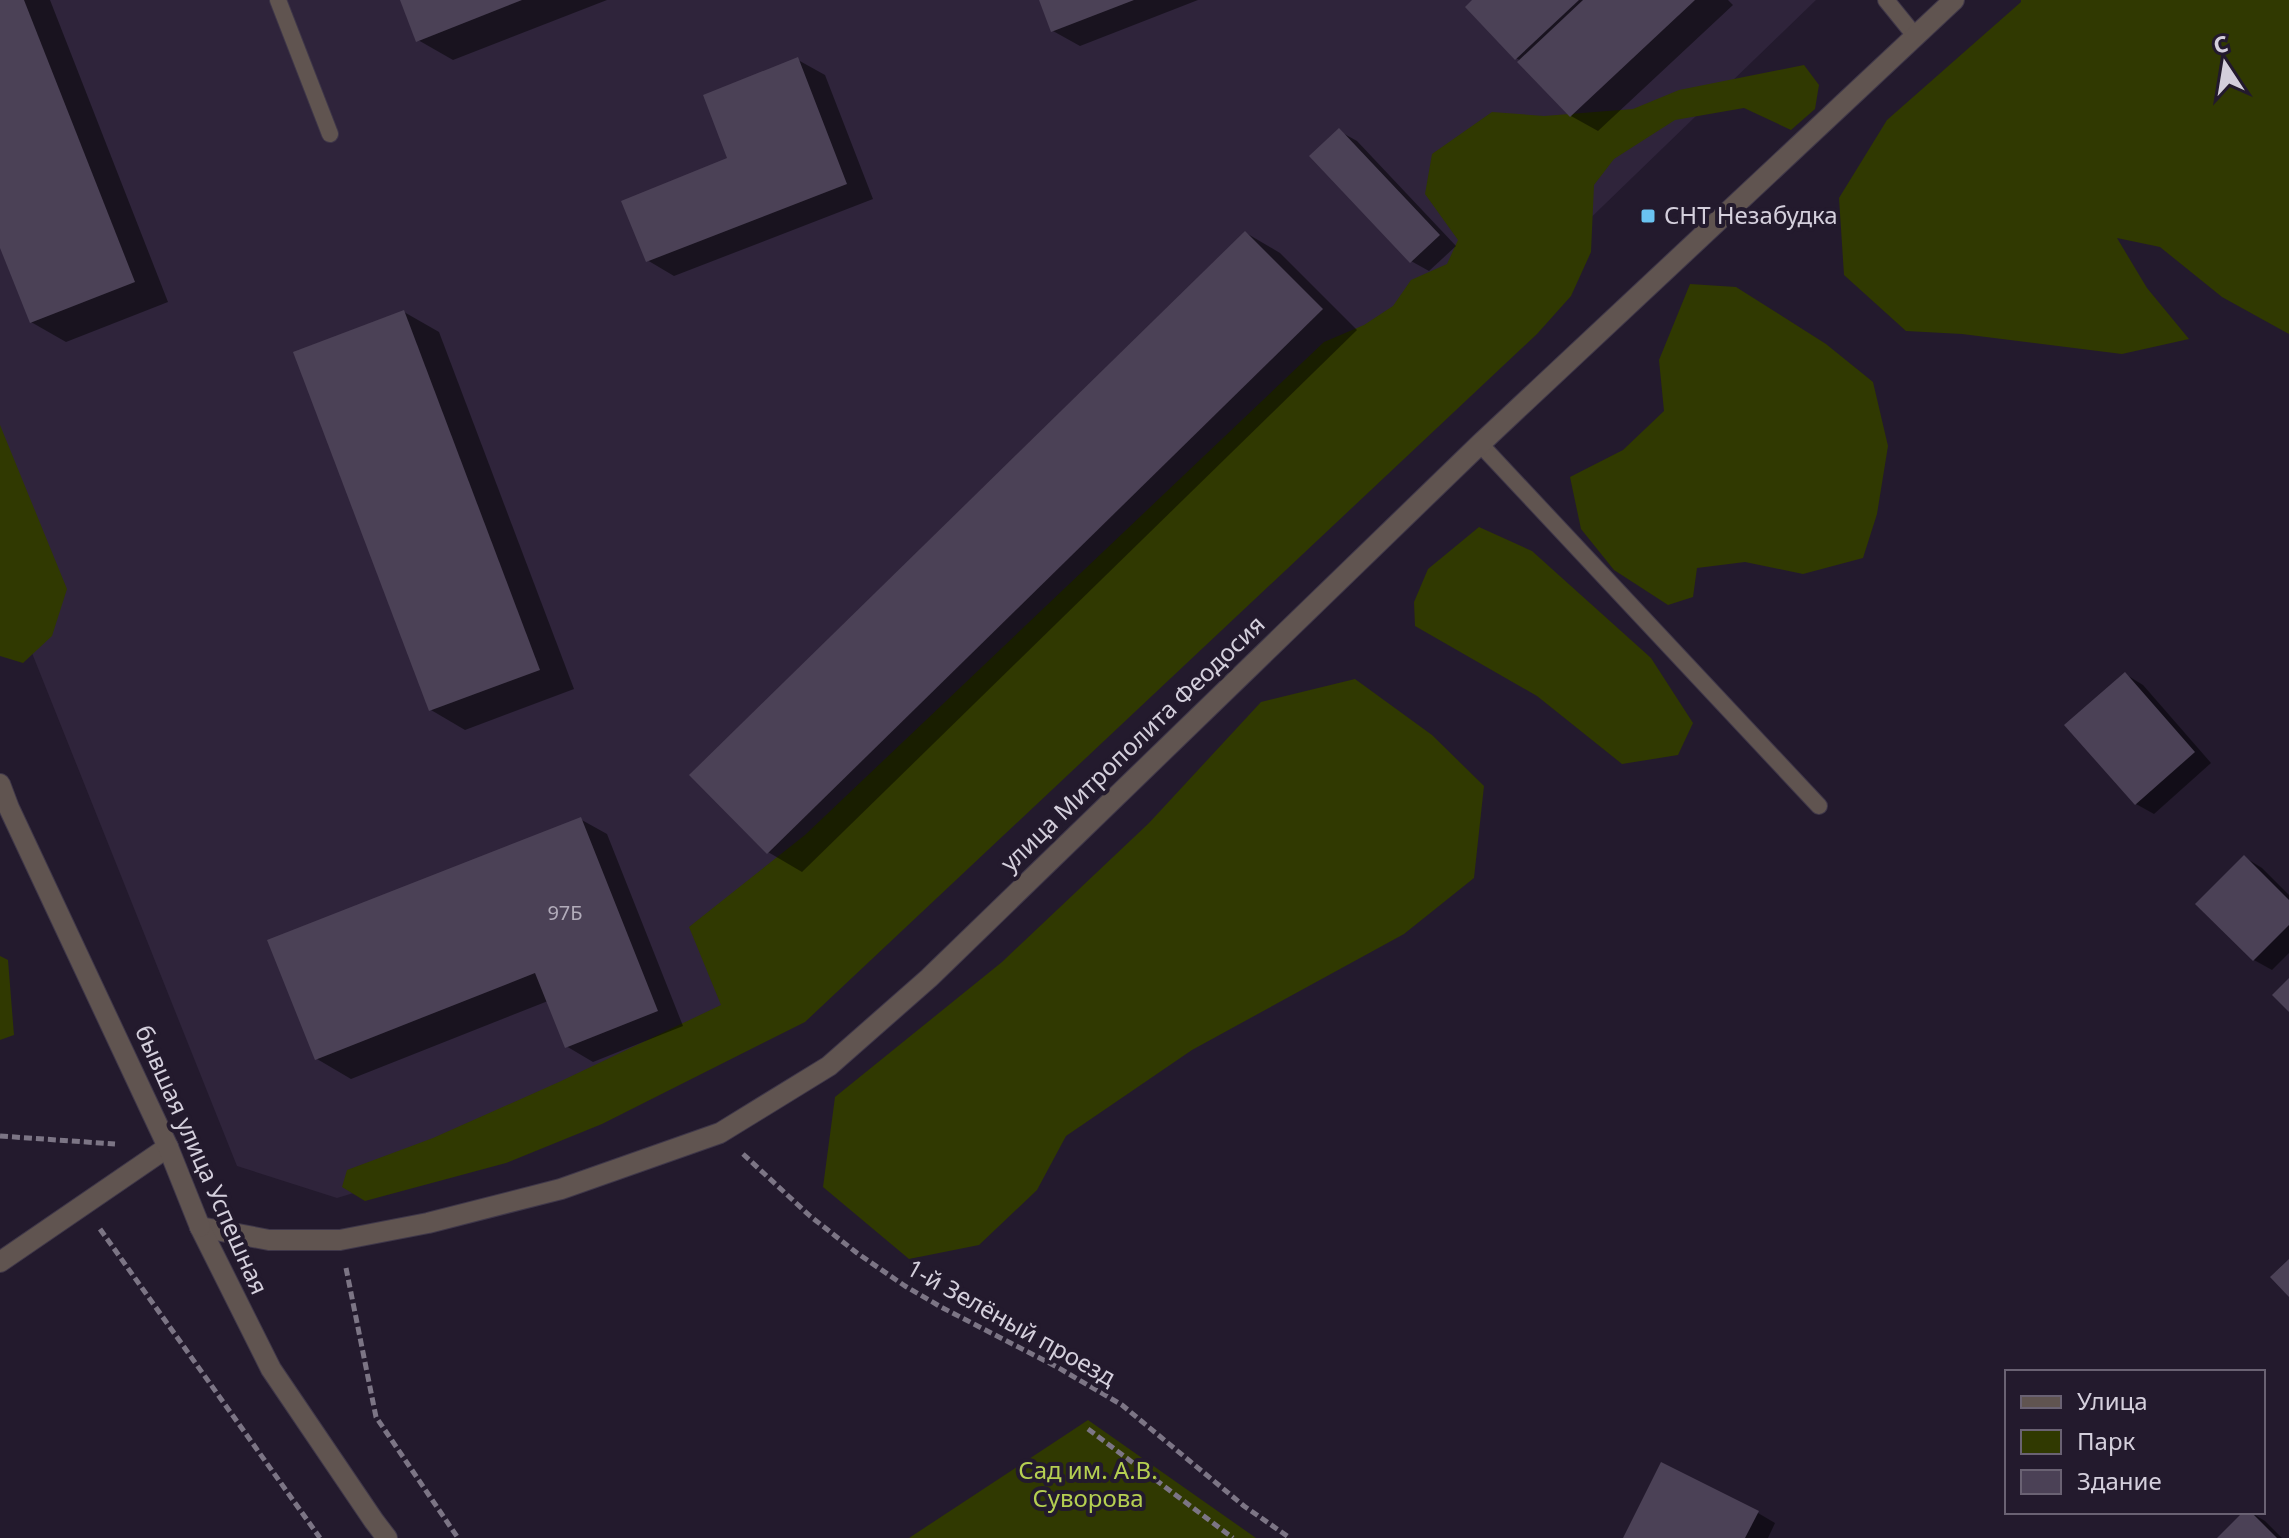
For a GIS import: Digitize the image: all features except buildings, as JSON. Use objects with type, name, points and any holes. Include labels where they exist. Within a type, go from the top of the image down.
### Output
[{"type":"street","name":"улица Митрополита Феодосия","points":[[200,1227],[269,1240],[340,1240],[428,1223],[561,1189],[720,1133],[829,1066],[929,978],[1480,444],[1954,0]]},
{"type":"street","name":"бывшая улица Успешная","points":[[0,784],[168,1147],[200,1227],[271,1369],[387,1538]]},
{"type":"street","points":[[0,1262],[168,1147]]},
{"type":"lane","points":[[278,0],[330,134]]},
{"type":"lane","points":[[1886,0],[1916,37]]},
{"type":"lane","points":[[1480,444],[1819,806]]},
{"type":"path","name":"1-й Зелёный проезд","points":[[720,1133],[810,1216],[857,1253],[929,1300],[1122,1405],[1244,1506],[1290,1538]]},
{"type":"path","points":[[0,1136],[168,1147]]},
{"type":"path","points":[[83,1205],[320,1538]]},
{"type":"path","points":[[340,1240],[376,1417],[458,1538]]},
{"type":"path","points":[[1088,1429],[1233,1538]]},
{"type":"shaded area","points":[[0,0],[1816,0],[786,996],[558,1132],[337,1198],[237,1166],[0,573]]},
{"type":"green space","points":[[2021,0],[2289,0],[2289,334],[2222,297],[2160,247],[2117,238],[2147,288],[2189,339],[2122,354],[1962,334],[1906,331],[1844,275],[1839,198],[1887,120]]},
{"type":"green space","points":[[1804,65],[1819,85],[1815,109],[1791,130],[1744,108],[1675,120],[1614,159],[1594,185],[1591,252],[1571,296],[1537,334],[805,1022],[602,1124],[506,1163],[365,1201],[342,1187],[347,1170],[433,1138],[721,1005],[689,927],[805,835],[1324,342],[1364,325],[1393,306],[1411,280],[1447,264],[1458,240],[1425,194],[1432,154],[1492,112],[1544,116],[1633,109],[1679,90]]},
{"type":"green space","points":[[1690,284],[1736,287],[1826,344],[1873,382],[1888,446],[1877,514],[1863,558],[1803,574],[1745,562],[1697,568],[1693,597],[1668,605],[1614,570],[1581,529],[1570,477],[1623,450],[1664,411],[1659,360]]},
{"type":"green space","points":[[0,425],[67,589],[52,636],[23,663],[0,656]]},
{"type":"green space","points":[[1479,527],[1532,551],[1651,658],[1693,723],[1678,755],[1622,764],[1537,696],[1415,626],[1414,602],[1428,569]]},
{"type":"green space","points":[[1355,679],[1432,735],[1484,786],[1474,878],[1404,934],[1192,1050],[1066,1136],[1037,1190],[979,1245],[909,1259],[823,1187],[835,1097],[1002,962],[1149,823],[1261,702]]},
{"type":"green space","points":[[0,956],[8,960],[14,1035],[0,1040]]},
{"type":"green space","name":"Сад им. А.В. Суворова","points":[[1088,1420],[1256,1538],[909,1538]]},
{"type":"place","name":"СНТ Незабудка","points":[[1648,216]]}]
